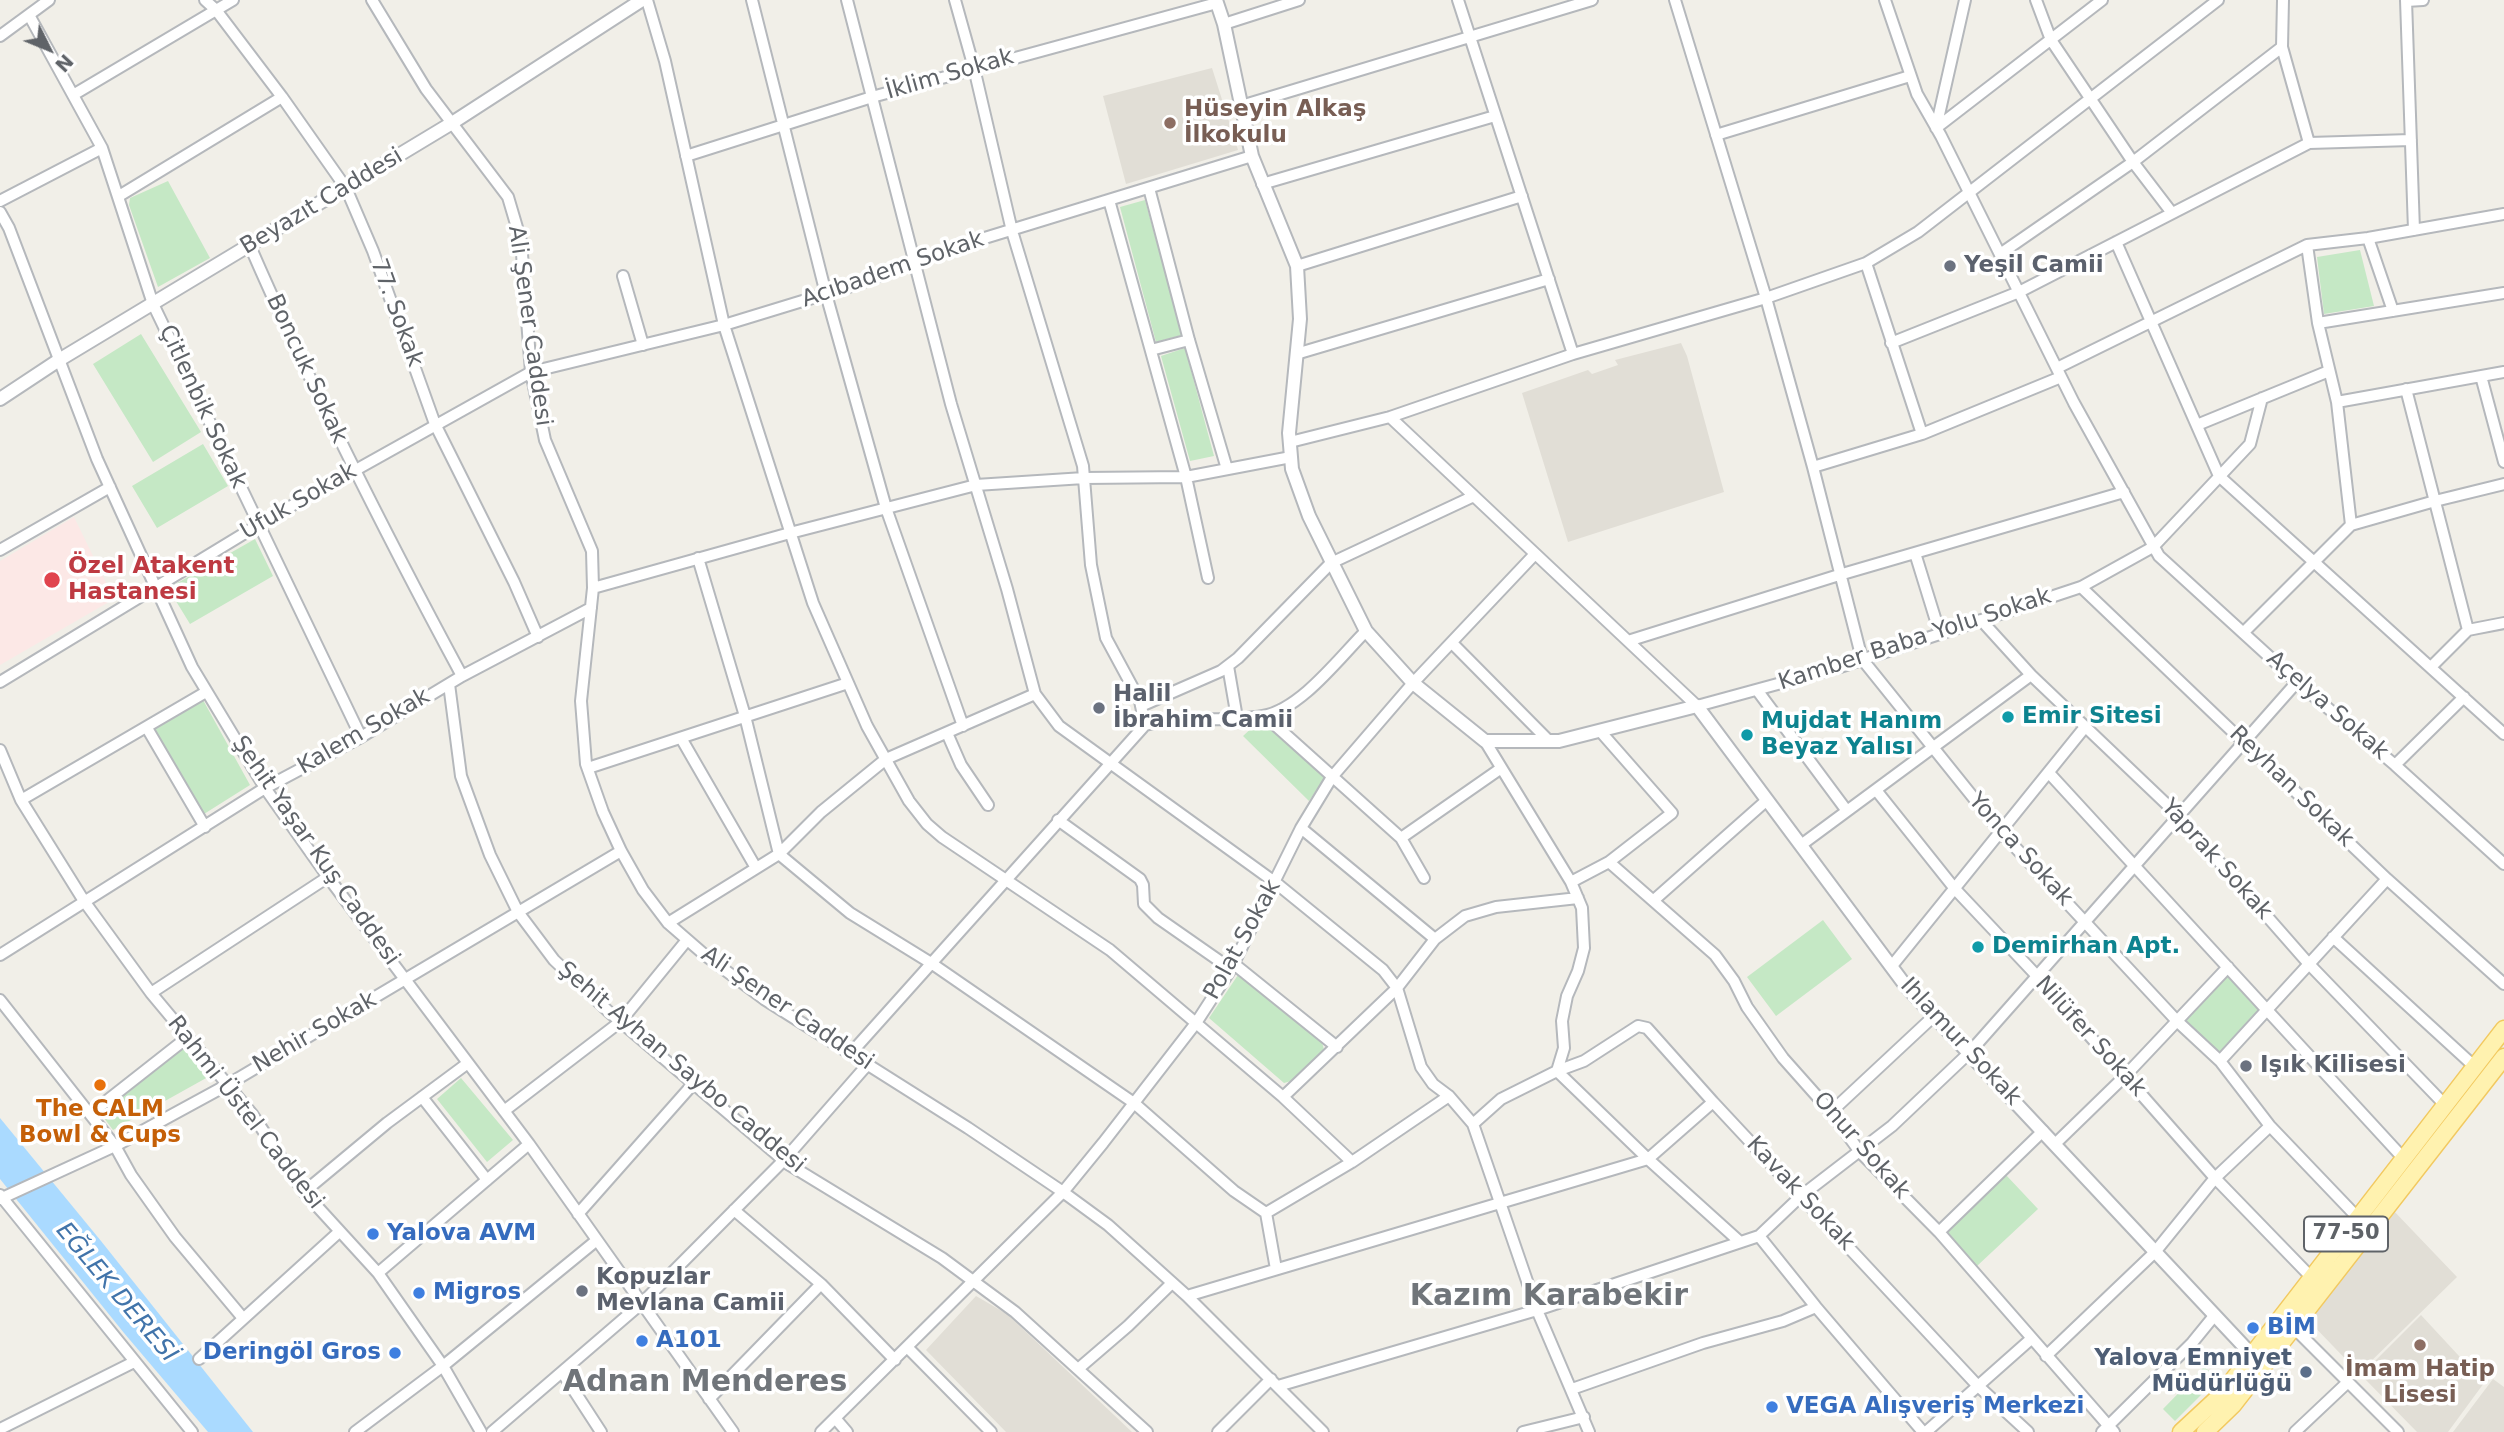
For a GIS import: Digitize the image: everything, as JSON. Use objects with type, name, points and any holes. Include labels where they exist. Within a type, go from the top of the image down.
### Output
[{"type":"main road","name":"77-50","points":[[2205,1432],[2234,1405],[2288,1322],[2312,1278],[2504,1029]]},
{"type":"main road","name":"77-50","points":[[2181,1432],[2222,1394],[2252,1356],[2288,1322],[2504,1057]]},
{"type":"street","points":[[0,36],[49,0]]},
{"type":"street","name":"77. Sokak","points":[[205,0],[216,10],[282,97],[346,188],[373,251],[435,424],[514,582],[538,637]]},
{"type":"street","points":[[73,95],[233,0]]},
{"type":"street","name":"Ali Şener Caddesi","points":[[372,0],[426,89],[508,197],[521,241],[531,372],[545,440],[592,551],[593,587],[581,701],[588,768],[603,813],[643,890],[668,923],[706,957],[764,999],[1063,1192],[1108,1225],[1187,1296],[1323,1432]]},
{"type":"street","points":[[644,0],[665,61],[724,325],[813,603],[867,726],[909,801],[927,824],[942,837],[1110,950],[1283,1097],[1352,1162]]},
{"type":"street","name":"Beyazıt Caddesi","points":[[0,399],[59,360],[452,123],[644,0]]},
{"type":"street","points":[[752,0],[826,294],[886,508],[963,726]]},
{"type":"street","points":[[847,0],[951,404],[1007,589],[1035,694],[1059,726],[1276,883],[1383,970],[1397,989],[1421,1067],[1433,1084],[1449,1096],[1473,1124],[1537,1310],[1588,1432]]},
{"type":"street","points":[[955,0],[1012,230],[1083,466],[1091,565],[1106,638],[1141,706],[1145,725]]},
{"type":"street","points":[[1224,24],[1298,0]]},
{"type":"street","points":[[1458,0],[1573,354]]},
{"type":"street","points":[[1241,106],[1592,0]]},
{"type":"street","points":[[1675,0],[1766,298],[1862,659]]},
{"type":"street","name":"Açelya Sokak","points":[[1885,0],[1917,94],[2059,372],[2159,556],[2504,864]]},
{"type":"street","points":[[1936,128],[1965,0]]},
{"type":"street","points":[[2036,0],[2050,40],[2133,162],[2172,213]]},
{"type":"street","points":[[1936,128],[2102,0]]},
{"type":"street","points":[[2283,0],[2282,47],[2309,143]]},
{"type":"street","points":[[2414,230],[2406,1],[2423,0]]},
{"type":"street","points":[[1217,1],[1252,156],[1297,265],[1300,319],[1290,442],[1292,469],[1309,516],[1366,631],[1413,682],[1485,741],[1571,882],[1582,908],[1584,948],[1564,1008],[1564,1048],[1557,1071],[1501,1099],[1473,1124]]},
{"type":"street","name":"İklim Sokak","points":[[686,156],[872,97],[1217,1]]},
{"type":"street","points":[[1290,442],[1390,417],[1573,354],[1766,298],[1866,263],[1918,232],[2213,1]]},
{"type":"street","name":"Çitlenbik Sokak","points":[[29,15],[102,149],[153,304],[361,737]]},
{"type":"street","points":[[2000,254],[2133,162],[2282,47]]},
{"type":"street","points":[[1716,135],[1910,76]]},
{"type":"street","points":[[119,196],[282,97]]},
{"type":"street","points":[[1262,184],[1495,116]]},
{"type":"street","points":[[1891,343],[2019,292],[2309,143],[2411,140]]},
{"type":"street","points":[[0,201],[102,149]]},
{"type":"street","name":"Acıbadem Sokak","points":[[531,372],[724,325],[826,294],[952,248],[1252,156]]},
{"type":"street","points":[[1149,188],[1227,470]]},
{"type":"street","points":[[1297,265],[1522,196]]},
{"type":"street","points":[[1109,200],[1186,477],[1208,578]]},
{"type":"street","name":"Şehit Yaşar Kuş Caddesi","points":[[0,212],[9,228],[110,487],[206,692],[265,788],[328,877],[529,1144],[733,1432]]},
{"type":"street","points":[[1813,467],[1922,434],[2059,372],[2151,321],[2307,245],[2368,238],[2504,214]]},
{"type":"street","points":[[2368,238],[2393,311]]},
{"type":"street","points":[[2116,242],[2219,476],[2504,734]]},
{"type":"street","points":[[2307,245],[2318,323],[2337,402],[2351,525]]},
{"type":"street","name":"Boncuk Sokak","points":[[250,246],[289,336],[353,470],[462,676]]},
{"type":"street","points":[[1866,263],[1922,434]]},
{"type":"street","points":[[623,276],[643,345]]},
{"type":"street","points":[[1296,354],[1549,279]]},
{"type":"street","points":[[2318,323],[2504,293]]},
{"type":"street","points":[[1151,350],[1189,340]]},
{"type":"street","points":[[2197,425],[2329,371]]},
{"type":"street","name":"Ufuk Sokak","points":[[0,682],[258,525],[531,372]]},
{"type":"street","points":[[2337,402],[2504,372]]},
{"type":"street","points":[[2481,376],[2504,462]]},
{"type":"street","points":[[2406,389],[2468,630]]},
{"type":"street","name":"Kamber Baba Yolu Sokak","points":[[1485,741],[1550,742],[1697,706],[1862,659],[2081,587],[2153,547],[2250,444],[2262,398]]},
{"type":"street","points":[[1390,417],[1697,706]]},
{"type":"street","points":[[593,587],[976,485],[1084,478],[1186,477],[1291,457]]},
{"type":"street","points":[[2244,632],[2351,525],[2504,484]]},
{"type":"street","points":[[0,550],[110,487]]},
{"type":"street","points":[[1628,641],[1839,575],[2124,492]]},
{"type":"street","points":[[1141,706],[1228,666],[1331,562],[1474,496]]},
{"type":"street","points":[[1915,553],[1940,634]]},
{"type":"street","name":"Polat Sokak","points":[[821,1432],[1063,1192],[1196,1023],[1233,966],[1301,828],[1332,777],[1413,682],[1535,554]]},
{"type":"street","points":[[698,558],[746,716],[779,854],[850,913],[931,963],[1134,1103],[1234,1191],[1266,1213],[1276,1269]]},
{"type":"street","name":"Reyhan Sokak","points":[[2081,587],[2387,879],[2504,984]]},
{"type":"street","name":"Kalem Sokak","points":[[0,955],[265,788],[361,737],[462,676],[591,608]]},
{"type":"street","name":"Yaprak Sokak","points":[[1982,620],[2031,675],[2179,816],[2308,964],[2445,1106]]},
{"type":"street","points":[[2431,667],[2468,630],[2504,622]]},
{"type":"street","points":[[851,1053],[1145,725],[1167,719],[1265,716],[1292,704],[1366,631]]},
{"type":"street","points":[[1452,643],[1550,742]]},
{"type":"street","name":"Yonca Sokak","points":[[1862,659],[2001,832],[2177,1021],[2220,1061],[2270,1126],[2358,1218]]},
{"type":"street","points":[[1228,666],[1237,718]]},
{"type":"street","points":[[1801,845],[2031,675]]},
{"type":"street","points":[[1218,1432],[1274,1382],[1537,1310],[1759,1236],[1801,1196],[1860,1152],[1969,1053],[2297,682]]},
{"type":"street","points":[[588,768],[848,683]]},
{"type":"street","name":"Şehit Ayhan Saybo Caddesi","points":[[449,684],[461,776],[490,855],[518,912],[554,960],[621,1022],[784,1160],[942,1258],[1015,1312],[1147,1432]]},
{"type":"street","points":[[1757,690],[1847,811]]},
{"type":"street","points":[[21,800],[206,692]]},
{"type":"street","points":[[668,923],[779,854],[821,812],[886,759],[1035,694]]},
{"type":"street","points":[[2395,765],[2464,696]]},
{"type":"street","name":"Ihlamur Sokak","points":[[1697,706],[1905,985],[2252,1356]]},
{"type":"street","points":[[1265,716],[1401,838],[1424,878]]},
{"type":"street","points":[[1891,967],[2085,727]]},
{"type":"street","points":[[147,728],[205,827]]},
{"type":"street","points":[[1571,882],[1609,862],[1672,813],[1600,731]]},
{"type":"street","points":[[947,733],[961,765],[988,805]]},
{"type":"street","points":[[681,738],[756,869]]},
{"type":"street","name":"Rahmi Üstel Caddesi","points":[[0,750],[21,800],[84,901],[151,993],[252,1114],[304,1192],[379,1273],[443,1366],[481,1432]]},
{"type":"street","points":[[1401,838],[1500,769]]},
{"type":"street","points":[[2049,773],[2404,1159]]},
{"type":"street","name":"Nilüfer Sokak","points":[[1876,790],[1955,889],[2037,976],[2215,1178],[2312,1278]]},
{"type":"street","points":[[1654,900],[1768,800]]},
{"type":"street","points":[[1058,820],[1139,879],[1143,886],[1144,904],[1158,918],[1233,966],[1337,1047]]},
{"type":"street","points":[[1301,828],[1435,939]]},
{"type":"street","name":"Nehir Sokak","points":[[3,1197],[115,1146],[227,1085],[621,851]]},
{"type":"street","name":"Onur Sokak","points":[[1609,862],[1715,956],[1783,1058],[1831,1112],[1860,1152],[1939,1232],[2108,1430]]},
{"type":"street","points":[[151,993],[328,877]]},
{"type":"street","points":[[2220,1061],[2387,879]]},
{"type":"street","points":[[1283,1097],[1397,989],[1435,939],[1465,916],[1496,907],[1578,898]]},
{"type":"street","points":[[2333,937],[2475,1067]]},
{"type":"street","points":[[504,1111],[621,1022],[687,940]]},
{"type":"street","points":[[2055,1144],[2125,1076],[2228,967]]},
{"type":"street","points":[[0,1000],[115,1146],[131,1175],[175,1237],[242,1317]]},
{"type":"street","points":[[1831,1112],[1935,1015]]},
{"type":"street","name":"Kavak Sokak","points":[[1557,1071],[1584,1062],[1638,1026],[1647,1028],[1977,1385],[2028,1432]]},
{"type":"street","points":[[90,1114],[188,1037]]},
{"type":"street","points":[[304,1192],[468,1063]]},
{"type":"street","points":[[492,1432],[642,1303],[784,1160],[868,1064]]},
{"type":"street","points":[[1557,1071],[1648,1159],[1740,1241]]},
{"type":"street","points":[[578,1214],[693,1084]]},
{"type":"street","points":[[1266,1213],[1352,1162],[1449,1096]]},
{"type":"street","points":[[422,1097],[487,1180]]},
{"type":"street","points":[[1187,1296],[1648,1159],[1713,1102]]},
{"type":"street","points":[[2046,1356],[2155,1252],[2215,1178],[2270,1126]]},
{"type":"street","points":[[1939,1232],[2043,1131]]},
{"type":"street","points":[[379,1273],[529,1144]]},
{"type":"street","points":[[3,1197],[192,1432]]},
{"type":"street","points":[[734,1210],[821,1284],[895,1360]]},
{"type":"street","points":[[198,1359],[339,1232]]},
{"type":"street","points":[[1759,1236],[1816,1307],[1924,1432],[2031,1339]]},
{"type":"street","points":[[355,1432],[443,1366],[597,1240]]},
{"type":"street","points":[[1078,1369],[1172,1283]]},
{"type":"street","points":[[709,1399],[821,1284]]},
{"type":"street","points":[[1572,1389],[1703,1343],[1783,1321],[1816,1307]]},
{"type":"street","points":[[2108,1430],[2192,1343],[2214,1316]]},
{"type":"street","points":[[2288,1322],[2398,1432]]},
{"type":"street","points":[[908,1348],[991,1432]]},
{"type":"street","points":[[0,1431],[134,1362]]},
{"type":"street","points":[[562,1372],[601,1432]]},
{"type":"street","points":[[2295,1432],[2348,1382]]},
{"type":"street","points":[[1523,1432],[1584,1417]]},
{"type":"street","points":[[835,1418],[847,1432]]},
{"type":"shaded area","name":"Hüseyin Alkaş İlkokulu","points":[[1212,68],[1238,150],[1126,184],[1103,96]]},
{"type":"shaded area","points":[[1681,343],[1687,356],[1724,492],[1568,542],[1522,393],[1588,370],[1592,374],[1618,365],[1615,360]]},
{"type":"shaded area","name":"Özel Atakent Hastanesi","points":[[74,517],[114,599],[0,665],[0,561]]},
{"type":"shaded area","points":[[2392,1209],[2457,1277],[2359,1373],[2306,1318]]},
{"type":"shaded area","points":[[976,1296],[1007,1314],[1132,1432],[1006,1432],[926,1350]]},
{"type":"shaded area","name":"İmam Hatip Lisesi","points":[[2421,1315],[2484,1383],[2448,1432],[2417,1432],[2361,1375]]},
{"type":"shaded area","name":"İmam Hatip Lisesi","points":[[2493,1379],[2504,1387],[2504,1432],[2453,1432]]},
{"type":"green space","points":[[168,181],[210,258],[158,287],[129,205],[130,198]]},
{"type":"green space","points":[[1145,200],[1182,335],[1156,342],[1120,207]]},
{"type":"green space","points":[[2360,250],[2374,306],[2324,314],[2317,257]]},
{"type":"green space","points":[[141,334],[201,432],[153,462],[93,364]]},
{"type":"green space","points":[[1185,348],[1214,456],[1190,461],[1161,356]]},
{"type":"green space","points":[[203,444],[228,486],[157,528],[132,486]]},
{"type":"green space","points":[[255,539],[273,576],[190,624],[171,593],[172,586]]},
{"type":"green space","points":[[203,700],[250,785],[204,814],[153,730]]},
{"type":"green space","points":[[1257,723],[1266,725],[1325,777],[1309,801],[1243,736]]},
{"type":"green space","points":[[1823,920],[1852,959],[1776,1016],[1747,977]]},
{"type":"green space","points":[[2225,972],[2263,1011],[2220,1058],[2181,1020]]},
{"type":"green space","points":[[1238,975],[1322,1042],[1324,1050],[1295,1080],[1284,1083],[1209,1018]]},
{"type":"green space","points":[[181,1046],[208,1077],[113,1130],[98,1110]]},
{"type":"green space","points":[[461,1078],[513,1140],[487,1162],[437,1099]]},
{"type":"green space","points":[[2006,1175],[2038,1209],[1977,1266],[1946,1232]]},
{"type":"green space","points":[[2204,1367],[2218,1378],[2175,1421],[2163,1409]]},
{"type":"water","name":"EĞLEK DERESİ","points":[[0,1118],[253,1432],[208,1432],[124,1333],[0,1179]]},
{"type":"place","name":"Hüseyin Alkaş İlkokulu","points":[[1170,123]]},
{"type":"place","name":"Yeşil Camii","points":[[1950,266]]},
{"type":"place","name":"Özel Atakent Hastanesi","points":[[52,580]]},
{"type":"place","name":"Halil İbrahim Camii","points":[[1099,708]]},
{"type":"place","name":"Emir Sitesi","points":[[2008,717]]},
{"type":"place","name":"Mujdat Hanım Beyaz Yalısı","points":[[1747,735]]},
{"type":"place","name":"Demirhan Apt.","points":[[1978,947]]},
{"type":"place","name":"Işık Kilisesi","points":[[2246,1066]]},
{"type":"place","name":"The CALM Bowl & Cups","points":[[100,1085]]},
{"type":"place","name":"Yalova AVM","points":[[373,1234]]},
{"type":"place","name":"Kopuzlar Mevlana Camii","points":[[582,1291]]},
{"type":"place","name":"Migros","points":[[419,1293]]},
{"type":"place","name":"BİM","points":[[2253,1328]]},
{"type":"place","name":"A101","points":[[642,1341]]},
{"type":"place","name":"İmam Hatip Lisesi","points":[[2420,1345]]},
{"type":"place","name":"Deringöl Gros","points":[[395,1353]]},
{"type":"place","name":"Yalova Emniyet Müdürlüğü","points":[[2306,1372]]},
{"type":"place","name":"VEGA Alışveriş Merkezi","points":[[1772,1407]]},
{"type":"district","name":"Kazım Karabekir","points":[[1549,1297]]},
{"type":"district","name":"Adnan Menderes","points":[[705,1383]]}]
